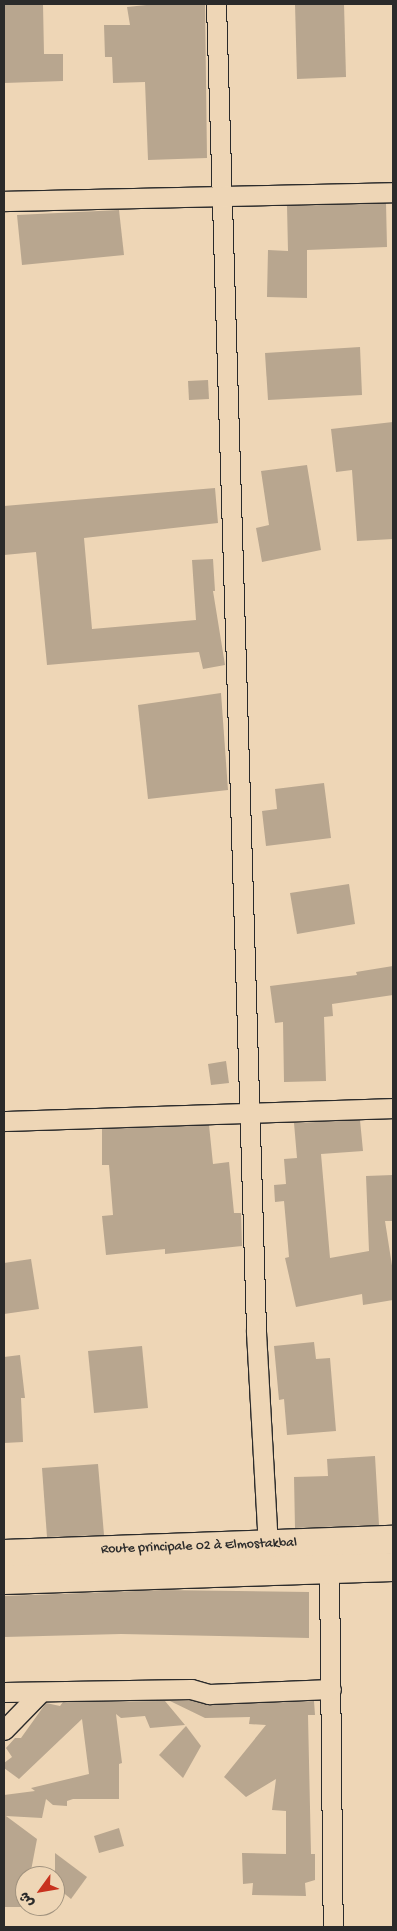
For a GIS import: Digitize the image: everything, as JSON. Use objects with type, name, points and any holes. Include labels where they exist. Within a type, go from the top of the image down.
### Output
[{"type":"main road","name":"Route principale 02 à Elmostakbal","points":[[4,1554],[393,1540]]},
{"type":"main road","name":"Route principale 02 à Elmostakbal","points":[[4,1580],[393,1568]]},
{"type":"street","points":[[216,4],[256,1332],[268,1544]]},
{"type":"street","points":[[4,201],[393,192]]},
{"type":"street","points":[[4,1122],[393,1108]]},
{"type":"street","points":[[329,1570],[333,1927]]},
{"type":"street","points":[[4,1692],[191,1690],[209,1694],[331,1689]]},
{"type":"street","points":[[4,1730],[40,1693]]},
{"type":"building","points":[[4,4],[43,4],[44,54],[63,54],[63,81],[4,83]]},
{"type":"building","points":[[156,4],[205,4],[207,158],[148,160],[145,82],[113,83],[112,57],[105,57],[104,25],[130,25],[127,7]]},
{"type":"building","points":[[295,4],[344,4],[346,77],[297,79]]},
{"type":"building","points":[[386,203],[387,247],[307,250],[307,298],[267,297],[268,250],[288,251],[287,206]]},
{"type":"building","points":[[119,210],[124,255],[22,265],[17,215]]},
{"type":"building","points":[[360,347],[362,395],[268,400],[265,353]]},
{"type":"building","points":[[208,380],[209,399],[189,400],[188,381]]},
{"type":"building","points":[[393,422],[393,539],[357,541],[352,470],[336,472],[331,429]]},
{"type":"building","points":[[307,465],[321,550],[262,562],[256,528],[269,525],[261,471]]},
{"type":"building","points":[[215,488],[218,523],[84,538],[92,629],[196,620],[192,560],[213,559],[215,591],[213,591],[225,665],[203,669],[199,652],[47,665],[36,552],[4,555],[4,506]]},
{"type":"building","points":[[221,693],[228,790],[148,799],[138,705]]},
{"type":"building","points":[[324,783],[331,838],[266,846],[262,811],[277,809],[275,789]]},
{"type":"building","points":[[349,884],[355,924],[297,934],[290,893]]},
{"type":"building","points":[[393,966],[393,995],[332,1004],[333,1016],[324,1017],[326,1081],[284,1082],[283,1022],[275,1023],[270,986],[357,975],[356,972]]},
{"type":"building","points":[[226,1061],[229,1083],[211,1085],[208,1064]]},
{"type":"building","points":[[360,1120],[363,1151],[321,1154],[330,1258],[369,1251],[366,1176],[393,1175],[393,1221],[385,1221],[393,1272],[393,1300],[363,1305],[362,1294],[296,1307],[285,1258],[289,1257],[284,1201],[275,1202],[274,1185],[286,1184],[284,1159],[297,1158],[294,1123]]},
{"type":"building","points":[[209,1125],[213,1164],[229,1162],[234,1213],[241,1213],[242,1246],[165,1254],[165,1249],[106,1255],[102,1216],[113,1215],[109,1165],[102,1165],[102,1129]]},
{"type":"building","points":[[31,1259],[39,1309],[4,1314],[4,1263]]},
{"type":"building","points":[[314,1342],[316,1359],[330,1358],[336,1431],[287,1435],[284,1399],[279,1400],[274,1346]]},
{"type":"building","points":[[142,1346],[148,1408],[94,1413],[88,1351]]},
{"type":"building","points":[[20,1355],[25,1398],[21,1398],[23,1442],[4,1443],[4,1357]]},
{"type":"building","points":[[375,1456],[379,1525],[295,1528],[294,1477],[328,1476],[327,1459]]},
{"type":"building","points":[[98,1464],[104,1535],[47,1537],[42,1468]]},
{"type":"building","points":[[162,1590],[309,1592],[309,1638],[121,1634],[4,1637],[4,1596]]},
{"type":"building","points":[[190,1700],[209,1705],[314,1701],[315,1715],[308,1715],[311,1854],[315,1854],[315,1880],[305,1883],[306,1896],[252,1895],[253,1883],[243,1884],[242,1853],[286,1854],[286,1811],[272,1810],[276,1779],[246,1797],[224,1777],[266,1725],[249,1724],[250,1717],[205,1718],[170,1701]]},
{"type":"building","points":[[165,1701],[185,1725],[150,1728],[145,1716],[121,1718],[116,1714],[122,1763],[119,1764],[119,1799],[73,1799],[67,1801],[67,1806],[53,1805],[46,1799],[42,1818],[6,1816],[37,1839],[32,1866],[15,1866],[15,1907],[4,1907],[4,1795],[35,1791],[31,1788],[89,1774],[82,1719],[19,1779],[4,1768],[4,1763],[12,1757],[6,1748],[15,1738],[21,1738],[46,1703],[60,1706],[63,1702]]},
{"type":"building","points":[[186,1726],[201,1746],[183,1778],[159,1755]]},
{"type":"building","points":[[119,1828],[124,1846],[99,1853],[94,1836]]},
{"type":"building","points":[[55,1853],[87,1877],[71,1899],[65,1894],[65,1866],[55,1866]]}]
